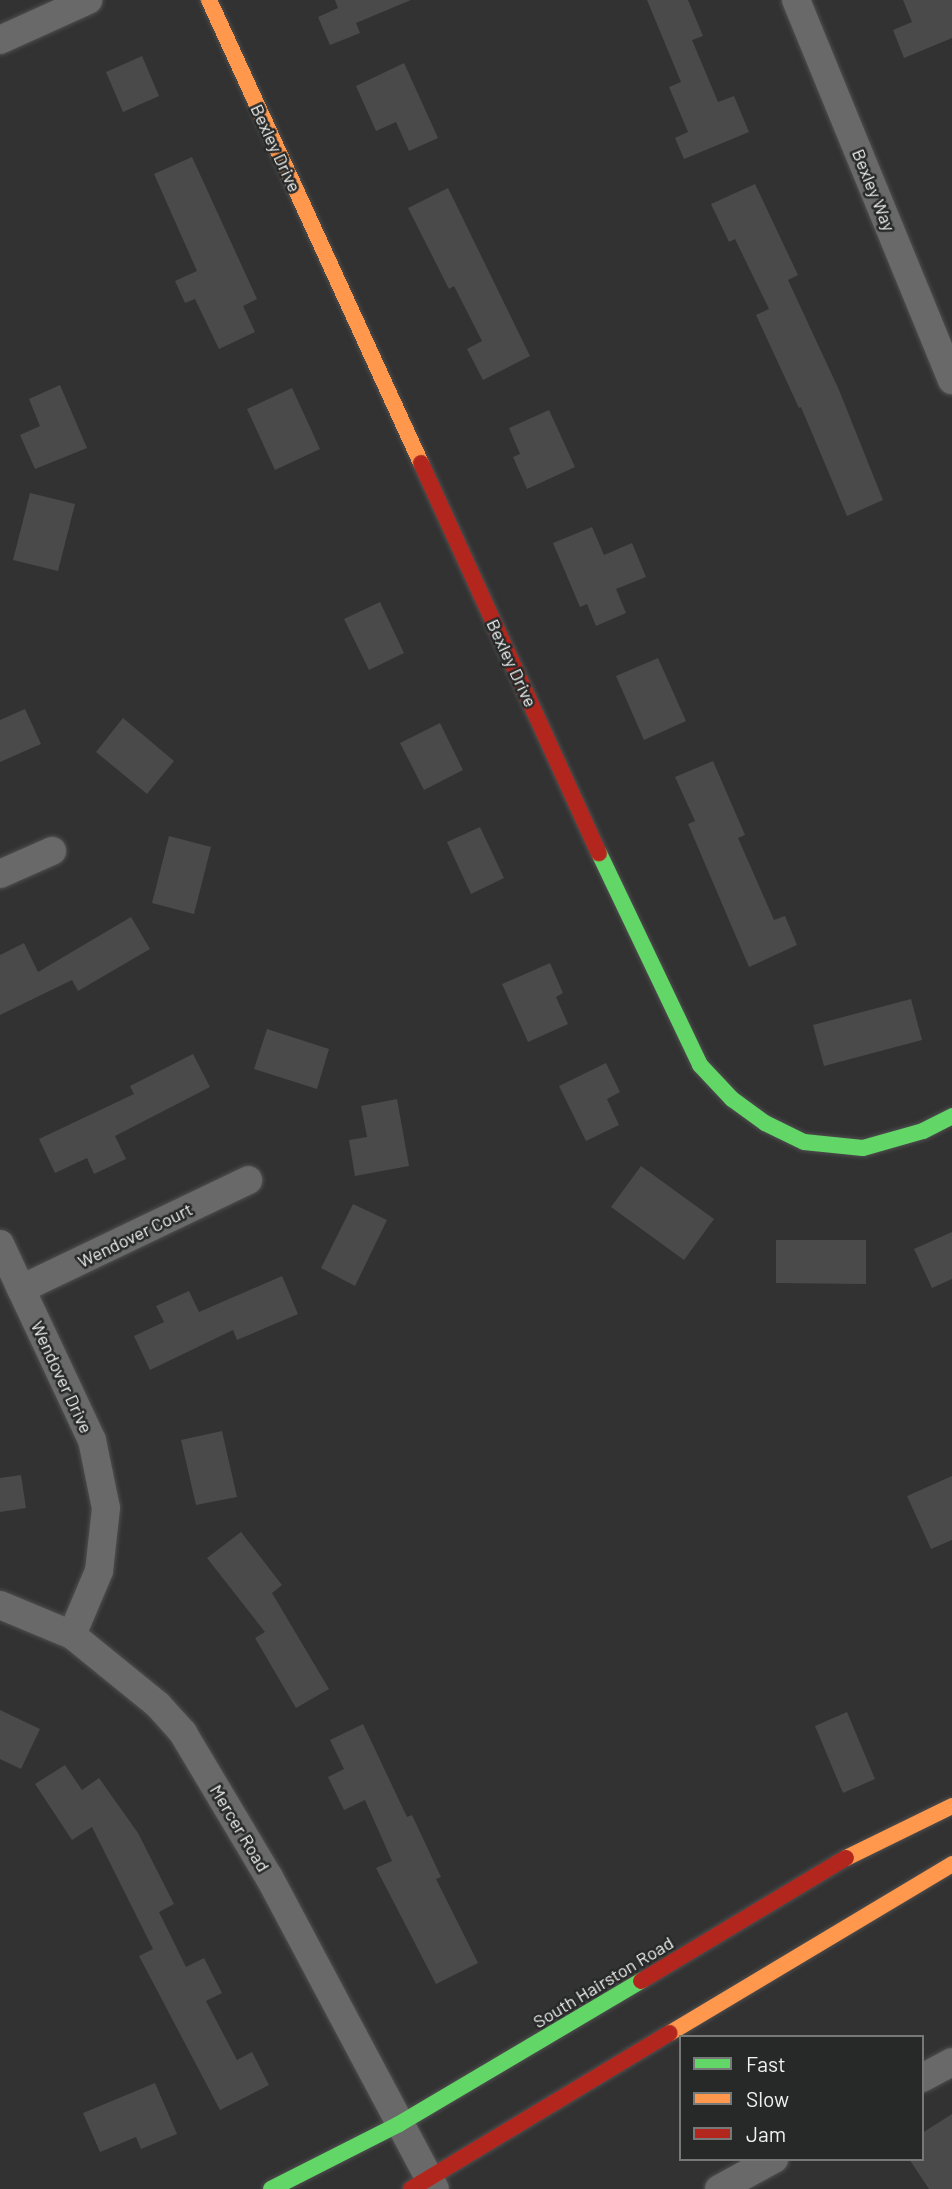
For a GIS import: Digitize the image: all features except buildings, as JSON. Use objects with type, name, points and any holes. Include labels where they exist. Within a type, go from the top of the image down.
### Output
[{"type":"street","points":[[0,40],[88,0]]},
{"type":"street","name":"Bexley Drive","points":[[209,0],[638,938],[700,1065],[732,1099],[765,1123],[804,1142],[863,1148],[923,1130],[952,1116]]},
{"type":"street","name":"Bexley Way","points":[[796,0],[952,380]]},
{"type":"street","points":[[0,874],[52,851]]},
{"type":"street","name":"Wendover Court","points":[[22,1289],[248,1180]]},
{"type":"street","name":"Wendover Drive","points":[[0,1244],[92,1440],[106,1508],[99,1572],[72,1635]]},
{"type":"street","name":"Mercer Road","points":[[0,1605],[72,1635],[159,1705],[183,1733],[269,1877],[399,2124],[425,2185]]},
{"type":"street","name":"South Hairston Road","points":[[271,2189],[399,2124],[732,1928],[841,1860],[952,1806]]},
{"type":"street","points":[[425,2185],[952,1864]]},
{"type":"street","points":[[924,2077],[952,2062]]},
{"type":"street","points":[[735,2186],[771,2161]]},
{"type":"traffic: fast","points":[[599,853],[700,1065],[732,1099],[765,1123],[804,1142],[863,1148],[923,1131],[952,1116]]},
{"type":"traffic: fast","points":[[271,2189],[399,2124],[641,1981]]},
{"type":"traffic: slow","points":[[209,0],[421,463]]},
{"type":"traffic: slow","points":[[846,1858],[952,1806]]},
{"type":"traffic: slow","points":[[670,2033],[952,1864]]},
{"type":"traffic: jam","points":[[421,463],[599,853]]},
{"type":"traffic: jam","points":[[641,1981],[846,1858]]},
{"type":"traffic: jam","points":[[411,2189],[670,2033]]}]
